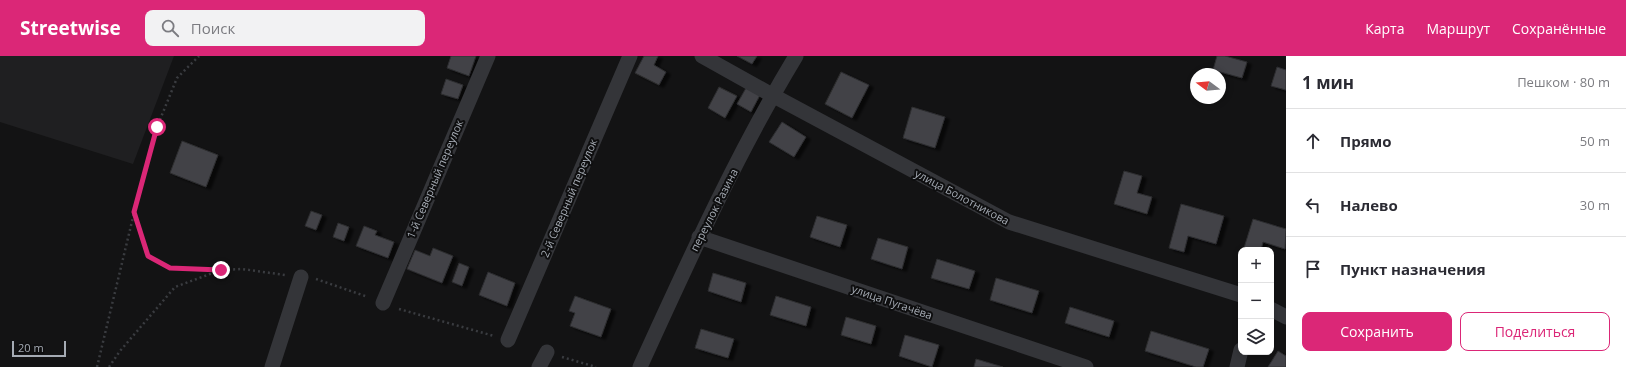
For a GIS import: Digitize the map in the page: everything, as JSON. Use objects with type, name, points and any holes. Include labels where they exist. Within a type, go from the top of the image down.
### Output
[{"type":"street","name":"1-й Северный переулок","points":[[383,303],[488,56]]},
{"type":"street","name":"2-й Северный переулок","points":[[508,340],[630,56]]},
{"type":"street","name":"улица Болотникова","points":[[702,56],[772,96],[1009,222],[1238,294]]},
{"type":"street","name":"переулок Разина","points":[[640,367],[699,237],[772,96],[796,56]]},
{"type":"street","name":"улица Пугачёва","points":[[699,237],[1086,367]]},
{"type":"street","points":[[272,367],[301,277]]},
{"type":"street","points":[[1274,311],[1286,317]]},
{"type":"street","points":[[539,367],[547,352]]},
{"type":"street","points":[[1237,367],[1240,355]]},
{"type":"path","points":[[97,367],[134,212],[157,127],[177,78],[200,56]]},
{"type":"path","points":[[134,212],[148,256],[170,268],[221,270],[242,269],[315,278],[415,314],[508,340]]},
{"type":"path","points":[[109,367],[120,351],[175,287],[221,270]]},
{"type":"path","points":[[547,352],[596,367]]},
{"type":"shaded area","points":[[0,56],[174,56],[133,164],[0,122]]},
{"type":"building","points":[[451,56],[476,56],[469,76],[447,68]]},
{"type":"building","points":[[644,56],[658,56],[654,65],[666,72],[659,85],[635,73]]},
{"type":"building","points":[[737,56],[757,56],[752,64]]},
{"type":"building","points":[[1217,56],[1225,56],[1247,62],[1242,78],[1226,74],[1226,68],[1214,68]]},
{"type":"building","points":[[1277,67],[1286,70],[1286,90],[1271,86]]},
{"type":"building","points":[[841,72],[869,85],[852,118],[825,104]]},
{"type":"building","points":[[446,79],[463,85],[458,99],[441,94]]},
{"type":"building","points":[[719,87],[737,96],[725,118],[708,108]]},
{"type":"building","points":[[746,88],[760,95],[751,112],[737,104]]},
{"type":"building","points":[[912,107],[945,117],[935,148],[903,138]]},
{"type":"building","points":[[782,122],[806,137],[794,157],[769,142]]},
{"type":"building","points":[[182,141],[218,155],[206,187],[170,173]]},
{"type":"building","points":[[1124,171],[1142,176],[1137,193],[1152,197],[1147,214],[1114,204]]},
{"type":"building","points":[[1181,204],[1224,216],[1216,244],[1188,236],[1184,252],[1169,248]]},
{"type":"building","points":[[311,211],[322,215],[316,230],[305,226]]},
{"type":"building","points":[[817,216],[847,225],[840,247],[810,237]]},
{"type":"building","points":[[1253,219],[1286,229],[1285,249],[1263,242],[1262,247],[1244,247]]},
{"type":"building","points":[[338,223],[349,227],[344,241],[333,237]]},
{"type":"building","points":[[364,226],[377,231],[375,235],[394,242],[388,258],[356,246]]},
{"type":"building","points":[[878,238],[908,247],[902,269],[871,259]]},
{"type":"building","points":[[433,248],[453,256],[442,283],[407,269],[415,250],[430,256]]},
{"type":"building","points":[[937,259],[975,271],[969,289],[931,278]]},
{"type":"building","points":[[459,263],[469,267],[462,286],[452,282]]},
{"type":"building","points":[[488,272],[515,283],[507,306],[479,295]]},
{"type":"building","points":[[713,273],[746,283],[741,302],[708,291]]},
{"type":"building","points":[[996,278],[1039,291],[1032,313],[990,300]]},
{"type":"building","points":[[575,296],[611,309],[601,337],[570,326],[575,313],[569,311]]},
{"type":"building","points":[[776,296],[811,307],[806,326],[770,315]]},
{"type":"building","points":[[1070,307],[1114,321],[1109,337],[1065,323]]},
{"type":"building","points":[[846,317],[876,326],[871,344],[841,335]]},
{"type":"building","points":[[701,329],[734,339],[728,358],[695,348]]},
{"type":"building","points":[[1151,331],[1209,349],[1203,367],[1196,367],[1145,351]]},
{"type":"building","points":[[905,335],[939,345],[932,367],[899,356]]},
{"type":"building","points":[[1278,351],[1286,356],[1286,367],[1268,367]]},
{"type":"building","points":[[976,359],[1003,367],[974,367]]},
{"type":"route","points":[[157,127],[134,212],[148,256],[170,268],[221,270]]}]
